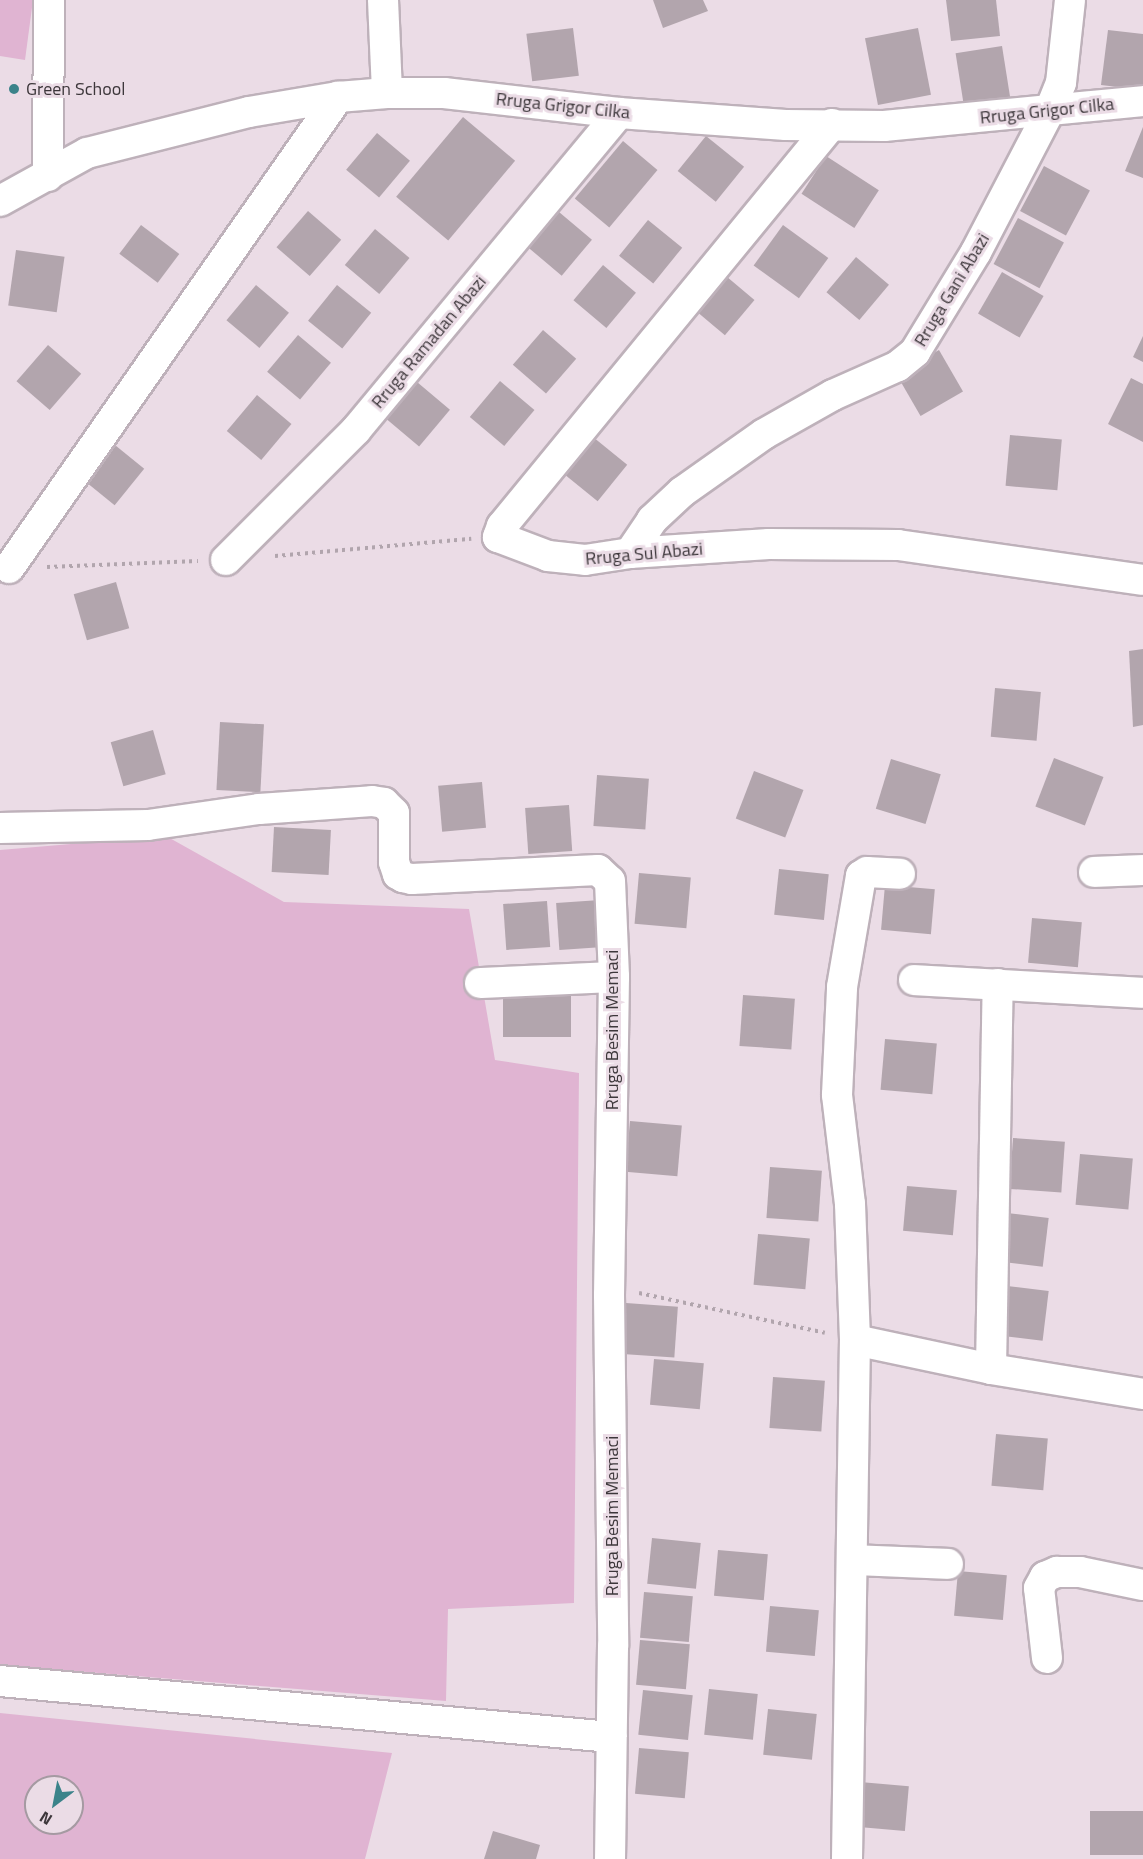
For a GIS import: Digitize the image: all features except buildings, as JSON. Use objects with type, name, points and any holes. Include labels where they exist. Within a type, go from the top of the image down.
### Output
[{"type":"street","points":[[383,0],[387,93]]},
{"type":"street","name":"Rruga Gani Abazi","points":[[630,553],[652,520],[682,492],[718,466],[774,428],[833,394],[897,366],[915,352],[976,252],[1050,110],[1061,83],[1070,0]]},
{"type":"street","points":[[48,176],[49,4]]},
{"type":"street","name":"Rruga Grigor Cilka","points":[[0,201],[87,153],[249,112],[338,97],[387,93],[444,93],[619,113],[786,125],[884,126],[1143,101]]},
{"type":"street","points":[[9,568],[338,97]]},
{"type":"street","name":"Rruga Ramadan Abazi","points":[[226,560],[356,430],[619,113]]},
{"type":"street","name":"Rruga Sul Abazi","points":[[832,124],[499,531],[498,537],[548,556],[585,560],[630,553],[769,544],[898,545],[1141,576]]},
{"type":"street","name":"Rruga Besim Memaci","points":[[0,828],[148,825],[259,809],[372,801],[384,803],[394,813],[394,862],[398,874],[403,877],[412,879],[598,870],[605,873],[610,880],[614,977],[609,1286],[610,1859]]},
{"type":"street","points":[[1094,872],[1143,870]]},
{"type":"street","points":[[847,1859],[846,1770],[853,1560],[855,1340],[850,1204],[837,1095],[842,987],[861,876],[867,872],[900,874]]},
{"type":"street","points":[[480,983],[614,977]]},
{"type":"street","points":[[914,980],[1143,993]]},
{"type":"street","points":[[991,1369],[998,984]]},
{"type":"street","points":[[855,1340],[991,1369],[1143,1394]]},
{"type":"street","points":[[853,1560],[948,1564]]},
{"type":"street","points":[[1047,1658],[1039,1588],[1045,1577],[1057,1572],[1080,1572],[1143,1585]]},
{"type":"street","points":[[0,1681],[611,1737]]},
{"type":"path","points":[[609,1286],[855,1340]]},
{"type":"shaded area","points":[[0,0],[33,0],[25,60],[0,56]]},
{"type":"shaded area","points":[[166,836],[284,902],[469,909],[495,1060],[579,1073],[574,1603],[448,1609],[446,1701],[0,1665],[0,850]]},
{"type":"shaded area","points":[[0,1713],[392,1753],[365,1859],[0,1859]]},
{"type":"place","name":"Green School","points":[[14,89]]}]
